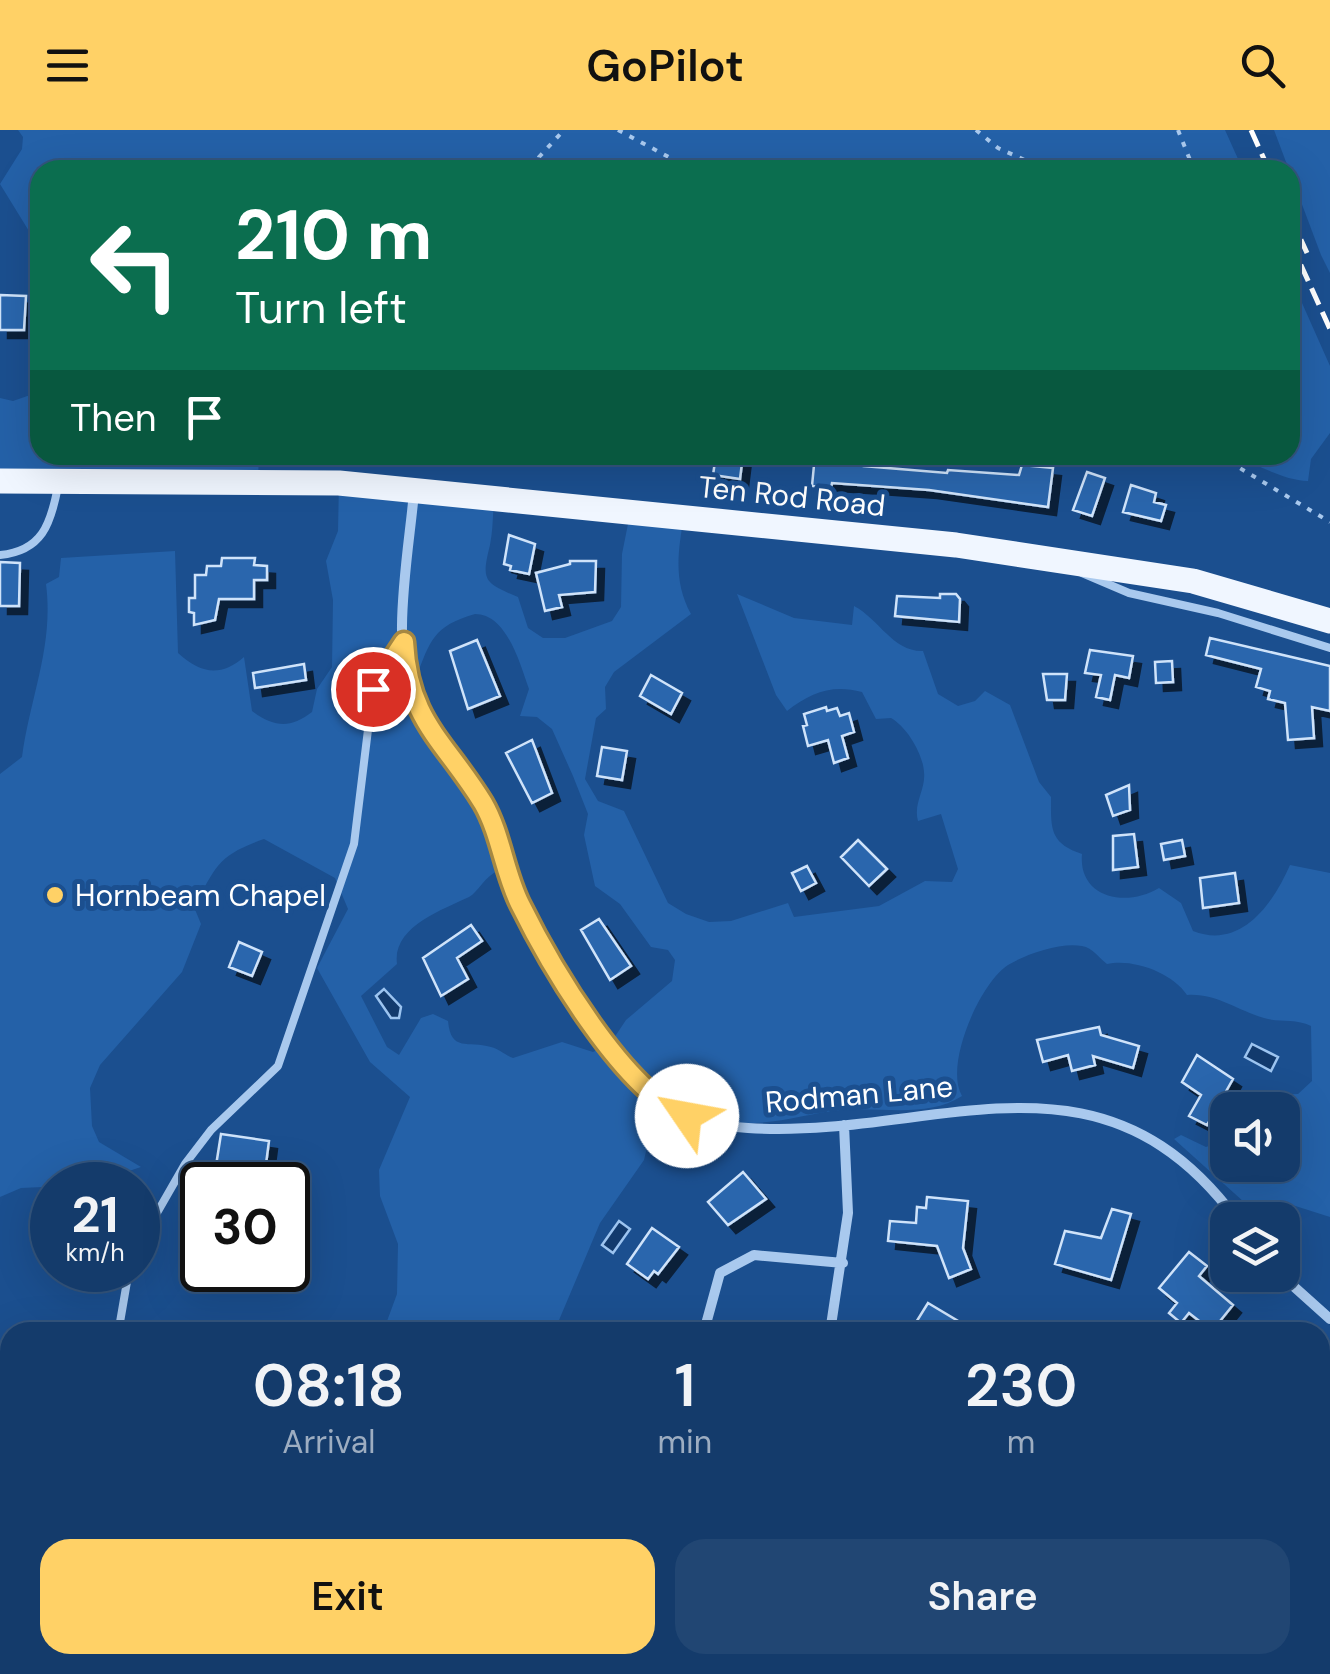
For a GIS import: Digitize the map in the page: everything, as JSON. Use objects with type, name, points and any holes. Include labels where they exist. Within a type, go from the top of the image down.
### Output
[{"type":"main road","name":"Ten Rod Road","points":[[0,481],[339,483],[1062,560],[1194,581],[1330,620]]},
{"type":"street","name":"Rodman Lane","points":[[414,491],[404,642],[406,679],[416,708],[484,804],[518,901],[614,1057],[662,1107],[711,1125],[790,1130],[994,1106],[1086,1111],[1152,1138],[1224,1202]]},
{"type":"street","points":[[832,1322],[848,1213],[844,1125]]},
{"type":"street","points":[[707,1322],[720,1273],[754,1255],[843,1263]]},
{"type":"street","points":[[1300,1292],[1330,1319]]},
{"type":"lane","points":[[0,555],[22,553],[39,540],[52,520],[59,482]]},
{"type":"lane","points":[[1062,560],[1096,581],[1129,593],[1290,633],[1330,648]]},
{"type":"lane","points":[[160,1209],[194,1152],[278,1066],[354,844],[373,689],[404,642]]},
{"type":"lane","points":[[120,1322],[125,1292]]},
{"type":"path","points":[[538,160],[564,130]]},
{"type":"path","points":[[618,130],[674,160]]},
{"type":"path","points":[[976,130],[998,148],[1025,160]]},
{"type":"path","points":[[1178,130],[1190,160]]},
{"type":"path","points":[[1235,465],[1330,522]]},
{"type":"shaded area","points":[[18,130],[1225,130],[1238,160],[30,160],[30,233],[0,184],[22,149],[23,137]]},
{"type":"shaded area","points":[[1274,130],[1330,130],[1330,273],[1300,199],[1300,160],[1285,160]]},
{"type":"shaded area","points":[[1300,298],[1330,366],[1330,433],[1311,459],[1308,481],[1255,465],[1300,465]]},
{"type":"shaded area","points":[[30,395],[30,465],[259,465],[258,479],[0,477],[0,398],[13,401]]},
{"type":"shaded area","points":[[339,482],[494,497],[486,574],[492,584],[518,597],[528,628],[543,638],[565,638],[612,621],[621,607],[622,554],[631,509],[684,516],[679,578],[691,614],[614,672],[605,687],[606,709],[596,718],[585,779],[598,801],[624,811],[668,903],[709,922],[731,921],[788,903],[794,917],[879,906],[925,881],[952,882],[958,869],[941,814],[918,821],[924,772],[921,757],[908,734],[891,718],[876,719],[862,692],[823,691],[787,711],[776,695],[737,594],[794,618],[852,625],[854,606],[895,641],[923,651],[938,694],[958,706],[975,701],[985,691],[1010,705],[1039,782],[1051,797],[1054,833],[1063,845],[1082,854],[1088,881],[1107,895],[1132,897],[1159,888],[1181,903],[1193,931],[1226,934],[1253,920],[1290,865],[1330,873],[1330,1217],[1300,1207],[1300,1202],[1244,1202],[1222,1182],[1300,1182],[1300,1092],[1312,1081],[1311,1026],[1264,1018],[1217,999],[1187,995],[1172,980],[1152,969],[1128,963],[1107,964],[1086,947],[1054,947],[1008,965],[986,989],[961,1046],[958,1083],[962,1096],[918,1109],[840,1110],[745,1123],[717,1119],[681,1105],[666,1127],[648,1143],[644,1160],[600,1223],[558,1322],[387,1322],[397,1294],[398,1244],[380,1196],[379,1170],[410,1097],[370,1062],[317,968],[348,909],[335,878],[264,839],[227,857],[214,872],[194,907],[201,924],[182,972],[100,1065],[90,1088],[92,1126],[99,1142],[133,1162],[30,1162],[30,1188],[0,1197],[0,774],[22,757],[47,629],[46,584],[59,577],[61,558],[175,551],[178,653],[211,670],[227,668],[244,657],[252,711],[282,724],[312,712],[317,689],[332,667],[333,600],[326,561],[338,531]],"holes":[[[475,614],[486,616],[504,631],[529,689],[520,716],[537,717],[552,729],[588,814],[584,835],[595,886],[620,904],[651,947],[668,950],[675,960],[672,981],[626,1020],[610,1044],[593,1052],[562,1042],[513,1058],[491,1047],[457,1041],[448,1021],[433,1014],[421,1018],[399,1055],[387,1047],[361,996],[397,964],[402,940],[410,930],[469,897],[498,871],[482,816],[440,748],[431,722],[432,709],[420,697],[416,678],[435,637],[450,624]]]},
{"type":"shaded area","points":[[384,989],[401,1007],[399,1018],[391,1018],[376,996]]},
{"type":"shaded area","points":[[1252,1044],[1278,1057],[1271,1071],[1245,1057]]},
{"type":"shaded area","points":[[1181,1135],[1210,1145],[1210,1171],[1174,1139]]},
{"type":"shaded area","points":[[619,1221],[630,1229],[613,1253],[602,1245]]},
{"type":"building","points":[[0,295],[26,296],[24,330],[0,330]]},
{"type":"building","points":[[714,465],[742,465],[740,479],[713,475]]},
{"type":"building","points":[[814,465],[1019,475],[1022,465],[1053,468],[1048,507],[929,490],[832,483],[831,488],[812,486]]},
{"type":"building","points":[[1087,472],[1105,478],[1092,516],[1073,510]]},
{"type":"building","points":[[1131,485],[1156,493],[1154,502],[1166,505],[1161,521],[1123,512]]},
{"type":"building","points":[[509,535],[535,544],[529,574],[510,570],[511,566],[504,564]]},
{"type":"building","points":[[222,558],[255,558],[254,565],[267,566],[267,580],[254,580],[254,599],[219,599],[215,620],[194,625],[189,598],[195,598],[195,575],[206,575],[207,566],[221,566]]},
{"type":"building","points":[[570,561],[596,561],[595,592],[559,595],[562,607],[545,611],[536,573]]},
{"type":"building","points":[[0,562],[20,563],[19,606],[0,606]]},
{"type":"building","points":[[940,594],[956,594],[960,599],[959,622],[895,616],[897,596],[940,598]]},
{"type":"building","points":[[1210,638],[1330,666],[1330,711],[1312,707],[1314,738],[1288,740],[1285,703],[1268,699],[1270,691],[1256,687],[1261,669],[1206,655]]},
{"type":"building","points":[[477,640],[500,696],[468,709],[450,651]]},
{"type":"building","points":[[1090,650],[1133,656],[1129,678],[1115,675],[1110,700],[1096,697],[1101,675],[1085,673]]},
{"type":"building","points":[[1172,661],[1173,682],[1156,683],[1155,662]]},
{"type":"building","points":[[304,664],[306,680],[255,688],[253,673]]},
{"type":"building","points":[[1043,674],[1067,674],[1065,700],[1047,700]]},
{"type":"building","points":[[651,675],[682,693],[671,714],[640,696]]},
{"type":"building","points":[[826,707],[827,711],[837,708],[840,716],[849,713],[854,732],[842,736],[848,758],[834,763],[828,740],[808,746],[803,726],[807,725],[804,714]]},
{"type":"building","points":[[532,740],[552,793],[532,803],[506,753]]},
{"type":"building","points":[[602,747],[627,751],[622,780],[597,776]]},
{"type":"building","points":[[1129,785],[1130,810],[1113,816],[1106,795]]},
{"type":"building","points":[[1134,834],[1138,867],[1113,870],[1113,836]]},
{"type":"building","points":[[858,840],[887,869],[869,886],[841,857]]},
{"type":"building","points":[[1182,840],[1185,856],[1164,860],[1161,844]]},
{"type":"building","points":[[807,866],[816,883],[801,891],[792,873]]},
{"type":"building","points":[[1235,873],[1239,903],[1203,908],[1200,878]]},
{"type":"building","points":[[599,919],[631,966],[610,980],[581,930]]},
{"type":"building","points":[[471,925],[482,941],[457,958],[468,979],[441,996],[423,958]]},
{"type":"building","points":[[239,942],[262,952],[252,976],[229,967]]},
{"type":"building","points":[[1099,1027],[1101,1035],[1139,1046],[1133,1068],[1093,1056],[1095,1065],[1072,1071],[1068,1055],[1043,1062],[1037,1040]]},
{"type":"building","points":[[1197,1055],[1233,1079],[1226,1092],[1210,1092],[1207,1125],[1189,1116],[1201,1095],[1182,1082]]},
{"type":"building","points":[[221,1134],[269,1141],[266,1162],[217,1162]]},
{"type":"building","points":[[743,1172],[766,1199],[728,1225],[708,1202]]},
{"type":"building","points":[[927,1197],[968,1201],[963,1248],[971,1269],[949,1278],[937,1246],[888,1241],[890,1221],[916,1223],[917,1207],[926,1208]]},
{"type":"building","points":[[1112,1209],[1131,1214],[1111,1280],[1055,1264],[1065,1231],[1101,1238]]},
{"type":"building","points":[[652,1228],[679,1247],[658,1274],[654,1271],[648,1279],[627,1264]]},
{"type":"building","points":[[1189,1252],[1207,1266],[1199,1276],[1210,1285],[1210,1292],[1218,1292],[1233,1305],[1219,1322],[1200,1322],[1189,1313],[1180,1322],[1169,1313],[1177,1303],[1159,1288]]},
{"type":"building","points":[[928,1303],[958,1321],[957,1322],[916,1322]]},
{"type":"railway","points":[[1251,130],[1264,160]]},
{"type":"railway","points":[[1300,238],[1307,253]]},
{"type":"railway","points":[[1300,263],[1330,329]]},
{"type":"place","name":"Hornbeam Chapel","points":[[55,895]]},
{"type":"route","points":[[373,689],[385,664],[404,642],[406,679],[416,708],[484,804],[518,901],[548,954],[614,1057],[662,1107],[687,1116]]}]
